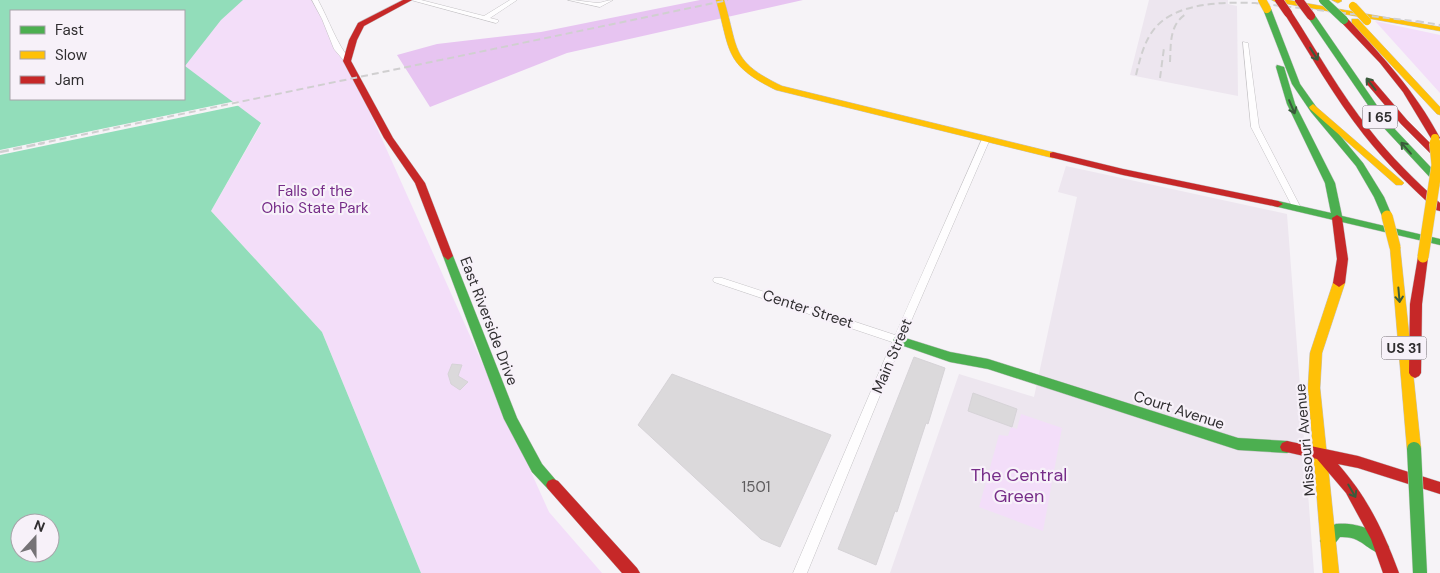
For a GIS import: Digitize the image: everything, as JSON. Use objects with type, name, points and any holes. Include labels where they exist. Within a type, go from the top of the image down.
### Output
[{"type":"main road","points":[[347,61],[353,40],[362,25],[408,0]]},
{"type":"main road","points":[[720,0],[733,53],[742,66],[767,83],[794,92],[1123,172],[1226,192],[1440,242]]},
{"type":"main road","points":[[1278,0],[1359,20],[1440,29]]},
{"type":"main road","name":"I 65","points":[[1278,0],[1348,107],[1370,136],[1400,171],[1440,208]]},
{"type":"main road","name":"I 65","points":[[1299,0],[1331,43],[1386,125],[1440,183]]},
{"type":"main road","points":[[1329,0],[1359,20],[1414,78],[1440,112]]},
{"type":"main road","points":[[1351,3],[1359,20]]},
{"type":"main road","name":"US 31","points":[[1265,5],[1292,77],[1312,107],[1358,159],[1381,199],[1387,216],[1395,247],[1414,449],[1420,573]]},
{"type":"main road","name":"US 31","points":[[1359,20],[1397,78],[1416,101],[1428,120],[1435,138],[1437,164],[1416,304],[1414,449]]},
{"type":"main road","name":"Missouri Avenue","points":[[1274,26],[1273,37],[1288,97],[1330,183],[1341,240],[1342,274],[1316,353],[1314,388],[1331,573]]},
{"type":"main road","points":[[1331,43],[1353,61],[1381,97],[1440,158]]},
{"type":"main road","name":"East Riverside Drive","points":[[347,61],[389,138],[409,164],[420,183],[511,419],[523,443],[538,468],[632,573]]},
{"type":"main road","points":[[1312,107],[1440,219]]},
{"type":"main road","name":"Court Avenue","points":[[899,340],[950,357],[988,364],[1238,444],[1283,446],[1358,462],[1440,488]]},
{"type":"main road","points":[[1321,454],[1348,483],[1385,553],[1391,573]]},
{"type":"main road","points":[[1328,541],[1336,531],[1352,530],[1374,541],[1385,553]]},
{"type":"street","points":[[315,0],[329,26],[335,46],[347,61]]},
{"type":"street","points":[[414,0],[496,21]]},
{"type":"street","points":[[485,18],[514,0]]},
{"type":"street","points":[[571,0],[591,5],[608,1]]},
{"type":"street","points":[[1245,43],[1253,104],[1252,116],[1255,127],[1297,208]]},
{"type":"street","name":"Main Street","points":[[800,573],[986,139]]},
{"type":"street","name":"Center Street","points":[[718,280],[899,340]]},
{"type":"shaded area","points":[[0,0],[243,0],[221,20],[185,66],[261,123],[211,211],[322,332],[421,573],[0,573]]},
{"type":"shaded area","points":[[700,0],[803,0],[567,53],[430,107],[397,55],[437,44],[541,32]]},
{"type":"shaded area","points":[[1149,0],[1228,0],[1228,4],[1237,6],[1238,96],[1130,75]]},
{"type":"shaded area","points":[[1066,166],[1287,214],[1314,573],[890,573],[959,374],[1034,397],[1077,197],[1058,192]]},
{"type":"green space","name":"Falls of the Ohio State Park","points":[[175,0],[315,0],[347,61],[549,512],[602,573],[421,573],[322,332],[211,211],[261,124],[185,99],[185,10]]},
{"type":"green space","points":[[1375,21],[1440,35],[1440,93]]},
{"type":"green space","name":"The Central Green","points":[[1021,414],[1062,428],[1043,531],[979,507],[999,435],[1008,436],[1011,427],[1017,429]]},
{"type":"pier","points":[[236,101],[241,105],[0,155],[0,150]]},
{"type":"building","points":[[914,357],[945,368],[928,424],[926,423],[897,512],[895,511],[876,565],[838,549]]},
{"type":"building","points":[[452,364],[462,365],[458,376],[468,382],[460,390],[451,384],[448,374]]},
{"type":"building","points":[[672,374],[831,435],[780,547],[761,539],[638,425]]},
{"type":"building","points":[[973,393],[1017,409],[1012,427],[968,411]]},
{"type":"railway","points":[[38,144],[728,0]]},
{"type":"railway","points":[[1136,75],[1145,44],[1155,28],[1164,19],[1176,13],[1202,5],[1255,3],[1422,22]]},
{"type":"railway","points":[[1170,62],[1172,35],[1176,24],[1186,14]]},
{"type":"railway","points":[[1417,21],[1440,25]]},
{"type":"railway","points":[[1160,78],[1164,48]]},
{"type":"railway","points":[[0,152],[44,143]]},
{"type":"traffic: fast","points":[[1323,0],[1344,20]]},
{"type":"traffic: fast","points":[[1267,9],[1296,84],[1314,110],[1360,165],[1379,197],[1387,216]]},
{"type":"traffic: fast","points":[[1311,16],[1386,125],[1440,183]]},
{"type":"traffic: fast","points":[[1280,67],[1291,104],[1330,183],[1337,218]]},
{"type":"traffic: fast","points":[[1278,204],[1440,242]]},
{"type":"traffic: fast","points":[[448,256],[511,419],[537,468],[553,485]]},
{"type":"traffic: fast","points":[[899,340],[950,357],[988,364],[1238,444],[1287,447]]},
{"type":"traffic: fast","points":[[1414,449],[1420,573]]},
{"type":"traffic: fast","points":[[1328,541],[1336,531],[1343,530],[1366,536],[1381,547]]},
{"type":"traffic: slow","points":[[720,0],[734,53],[739,62],[748,71],[779,88],[1053,155]]},
{"type":"traffic: slow","points":[[1262,0],[1267,9]]},
{"type":"traffic: slow","points":[[1276,0],[1440,29]]},
{"type":"traffic: slow","points":[[1353,6],[1367,21]]},
{"type":"traffic: slow","points":[[1355,21],[1440,112]]},
{"type":"traffic: slow","points":[[1313,107],[1399,183]]},
{"type":"traffic: slow","points":[[1423,257],[1437,165],[1435,138]]},
{"type":"traffic: slow","points":[[1387,216],[1395,247]]},
{"type":"traffic: slow","points":[[1395,247],[1414,449]]},
{"type":"traffic: slow","points":[[1331,573],[1314,388],[1316,353],[1339,283]]},
{"type":"traffic: jam","points":[[408,0],[361,25],[353,40],[347,61],[389,138],[420,183],[448,256]]},
{"type":"traffic: jam","points":[[1279,0],[1288,13]]},
{"type":"traffic: jam","points":[[1299,0],[1311,16]]},
{"type":"traffic: jam","points":[[1288,13],[1357,120],[1385,154],[1440,208]]},
{"type":"traffic: jam","points":[[1344,20],[1395,75],[1417,105],[1435,138]]},
{"type":"traffic: jam","points":[[1369,81],[1404,122],[1440,158]]},
{"type":"traffic: jam","points":[[1053,155],[1123,172],[1278,204]]},
{"type":"traffic: jam","points":[[1337,218],[1342,259],[1339,283]]},
{"type":"traffic: jam","points":[[1415,373],[1416,304],[1423,257]]},
{"type":"traffic: jam","points":[[1287,447],[1358,462],[1440,488]]},
{"type":"traffic: jam","points":[[1321,454],[1351,489],[1378,536],[1391,573]]},
{"type":"traffic: jam","points":[[553,485],[632,573]]}]
